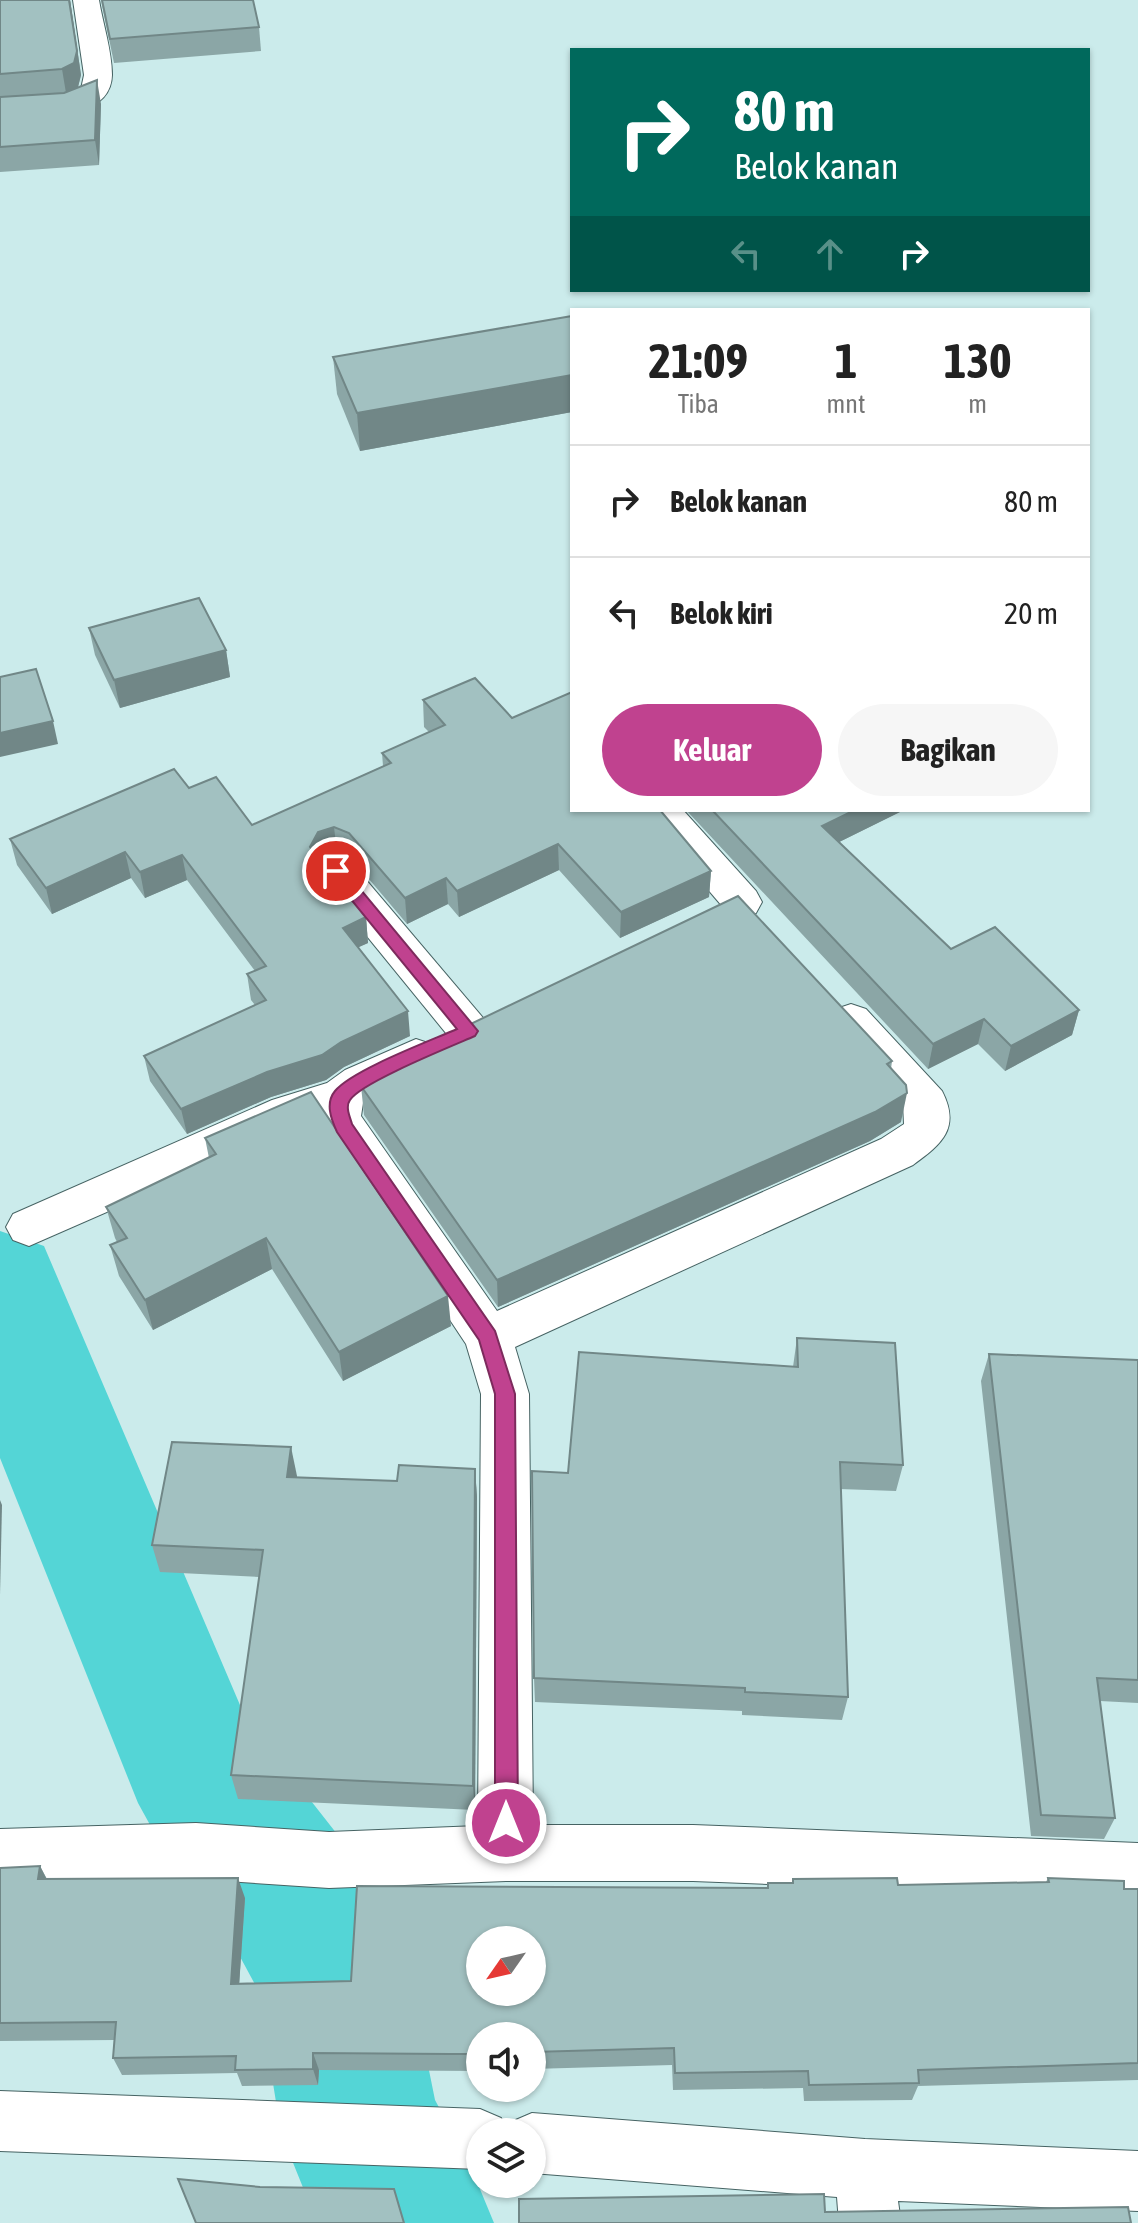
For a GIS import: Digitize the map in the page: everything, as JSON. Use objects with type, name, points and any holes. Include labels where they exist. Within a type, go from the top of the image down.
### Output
[{"type":"street","points":[[0,110],[73,104],[94,93],[98,75],[86,0]]},
{"type":"street","points":[[662,812],[773,936]]},
{"type":"street","points":[[29,1227],[288,1112],[342,1095],[360,1082],[483,1024],[336,871]]},
{"type":"street","points":[[699,923],[742,902]]},
{"type":"street","points":[[488,1337],[897,1152],[926,1132],[926,1103],[918,1091],[825,991]]},
{"type":"street","points":[[342,1095],[338,1109],[344,1126],[488,1337],[505,1394],[506,1853]]},
{"type":"street","points":[[0,1857],[196,1851],[329,1860],[506,1853],[693,1853],[1138,1871]]},
{"type":"street","points":[[0,2121],[252,2133],[416,2134],[466,2138]]},
{"type":"street","points":[[546,2145],[867,2196],[1138,2181]]},
{"type":"building","points":[[0,0],[69,0],[77,51],[74,63],[62,69],[0,74]]},
{"type":"building","points":[[102,0],[253,0],[259,27],[110,39]]},
{"type":"building","points":[[97,80],[95,140],[0,147],[0,97],[64,93]]},
{"type":"building","points":[[570,316],[570,375],[357,413],[333,357]]},
{"type":"building","points":[[199,598],[226,650],[114,680],[89,628]]},
{"type":"building","points":[[36,669],[53,721],[0,733],[0,677]]},
{"type":"building","points":[[475,678],[512,718],[570,693],[570,812],[662,812],[711,871],[621,912],[558,844],[457,891],[446,878],[405,898],[349,833],[334,827],[318,832],[310,847],[366,917],[343,928],[408,1011],[341,1042],[322,1055],[267,1072],[181,1109],[144,1056],[266,1000],[247,974],[266,966],[182,855],[140,872],[125,852],[46,888],[10,839],[174,769],[189,788],[216,777],[252,825],[391,763],[382,753],[445,725],[423,700]]},
{"type":"building","points":[[714,812],[851,812],[822,826],[951,949],[995,927],[1079,1010],[1011,1046],[984,1019],[933,1044]]},
{"type":"building","points":[[738,896],[892,1061],[887,1064],[906,1085],[907,1093],[875,1112],[497,1280],[361,1086],[362,1076]]},
{"type":"building","points":[[311,1092],[448,1296],[339,1352],[266,1238],[145,1300],[110,1245],[127,1238],[106,1207],[216,1154],[205,1138]]},
{"type":"building","points":[[797,1338],[895,1343],[903,1465],[840,1462],[848,1697],[745,1692],[745,1688],[534,1678],[532,1471],[568,1473],[579,1352],[798,1367]]},
{"type":"building","points":[[989,1354],[1138,1360],[1138,1680],[1097,1678],[1115,1818],[1041,1815]]},
{"type":"building","points":[[172,1442],[291,1447],[287,1477],[397,1481],[399,1465],[475,1469],[473,1786],[231,1775],[263,1550],[152,1545]]},
{"type":"building","points":[[40,1866],[38,1879],[238,1878],[231,1984],[351,1981],[357,1886],[768,1888],[768,1883],[793,1883],[793,1879],[897,1878],[898,1885],[1049,1882],[1048,1878],[1124,1881],[1124,1889],[1138,1889],[1138,2063],[918,2070],[919,2083],[809,2085],[808,2071],[675,2073],[674,2048],[546,2052],[546,2022],[466,2022],[466,2054],[313,2053],[313,2069],[235,2070],[236,2056],[113,2058],[116,2022],[0,2023],[0,1868]]},
{"type":"building","points":[[178,2179],[260,2187],[394,2189],[404,2223],[196,2223]]},
{"type":"building","points":[[824,2194],[825,2212],[1128,2207],[1131,2223],[519,2223],[519,2199]]},
{"type":"waterway","points":[[0,1283],[27,1363],[189,1754],[212,1792],[284,1887],[332,1971],[361,2133],[383,2165],[412,2223]]},
{"type":"route","points":[[336,871],[469,1031],[360,1082],[342,1095],[338,1109],[339,1119],[449,1285],[488,1337],[505,1394],[506,1823]]}]
